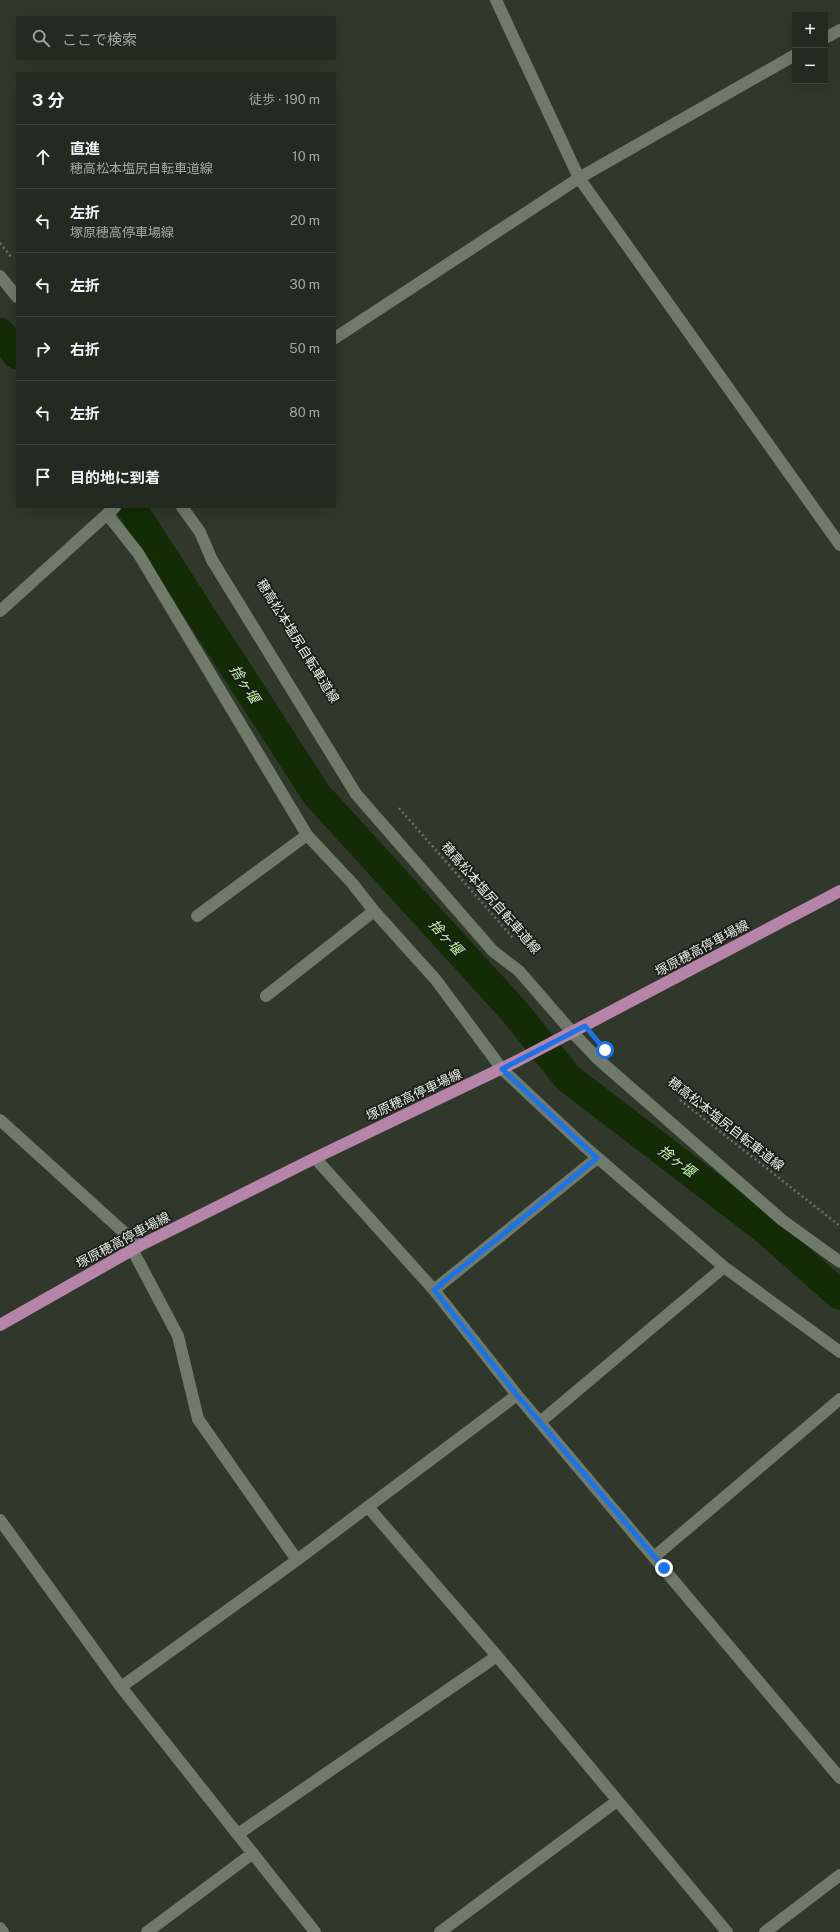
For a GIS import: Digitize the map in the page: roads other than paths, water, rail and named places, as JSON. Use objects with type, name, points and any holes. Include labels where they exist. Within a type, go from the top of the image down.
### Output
[{"type":"main road","name":"塚原穂高停車場線","points":[[0,1325],[136,1248],[315,1158],[502,1069],[840,890]]},
{"type":"street","points":[[496,0],[579,178],[840,544]]},
{"type":"street","points":[[828,36],[840,30]]},
{"type":"street","points":[[336,337],[579,178],[792,57]]},
{"type":"street","points":[[0,276],[16,296]]},
{"type":"street","points":[[183,508],[200,532],[212,560],[356,794],[493,951],[520,971],[572,1032],[599,1060],[782,1220],[840,1262]]},
{"type":"street","points":[[0,611],[111,510],[307,834],[352,883],[374,911],[436,980],[502,1069],[597,1158],[724,1267],[840,1352]]},
{"type":"street","points":[[198,916],[307,834]]},
{"type":"street","points":[[266,996],[374,911]]},
{"type":"street","points":[[0,1120],[136,1248],[178,1336],[198,1419],[297,1560]]},
{"type":"street","points":[[315,1158],[434,1290],[517,1395],[840,1778]]},
{"type":"street","points":[[434,1290],[597,1158]]},
{"type":"street","points":[[540,1422],[724,1267]]},
{"type":"street","points":[[121,1686],[297,1560],[517,1395]]},
{"type":"street","points":[[654,1557],[840,1399]]},
{"type":"street","points":[[368,1506],[496,1656],[727,1932]]},
{"type":"street","points":[[0,1520],[121,1686],[315,1932]]},
{"type":"street","points":[[238,1834],[496,1656]]},
{"type":"street","points":[[440,1932],[617,1801]]},
{"type":"street","points":[[147,1932],[253,1853]]},
{"type":"street","points":[[765,1932],[840,1875]]},
{"type":"street","points":[[0,1928],[3,1932]]},
{"type":"waterway","name":"捨ヶ堰","points":[[0,333],[16,353]]},
{"type":"waterway","name":"捨ヶ堰","points":[[132,508],[317,795],[514,1011],[568,1078],[764,1228],[840,1295]]}]
